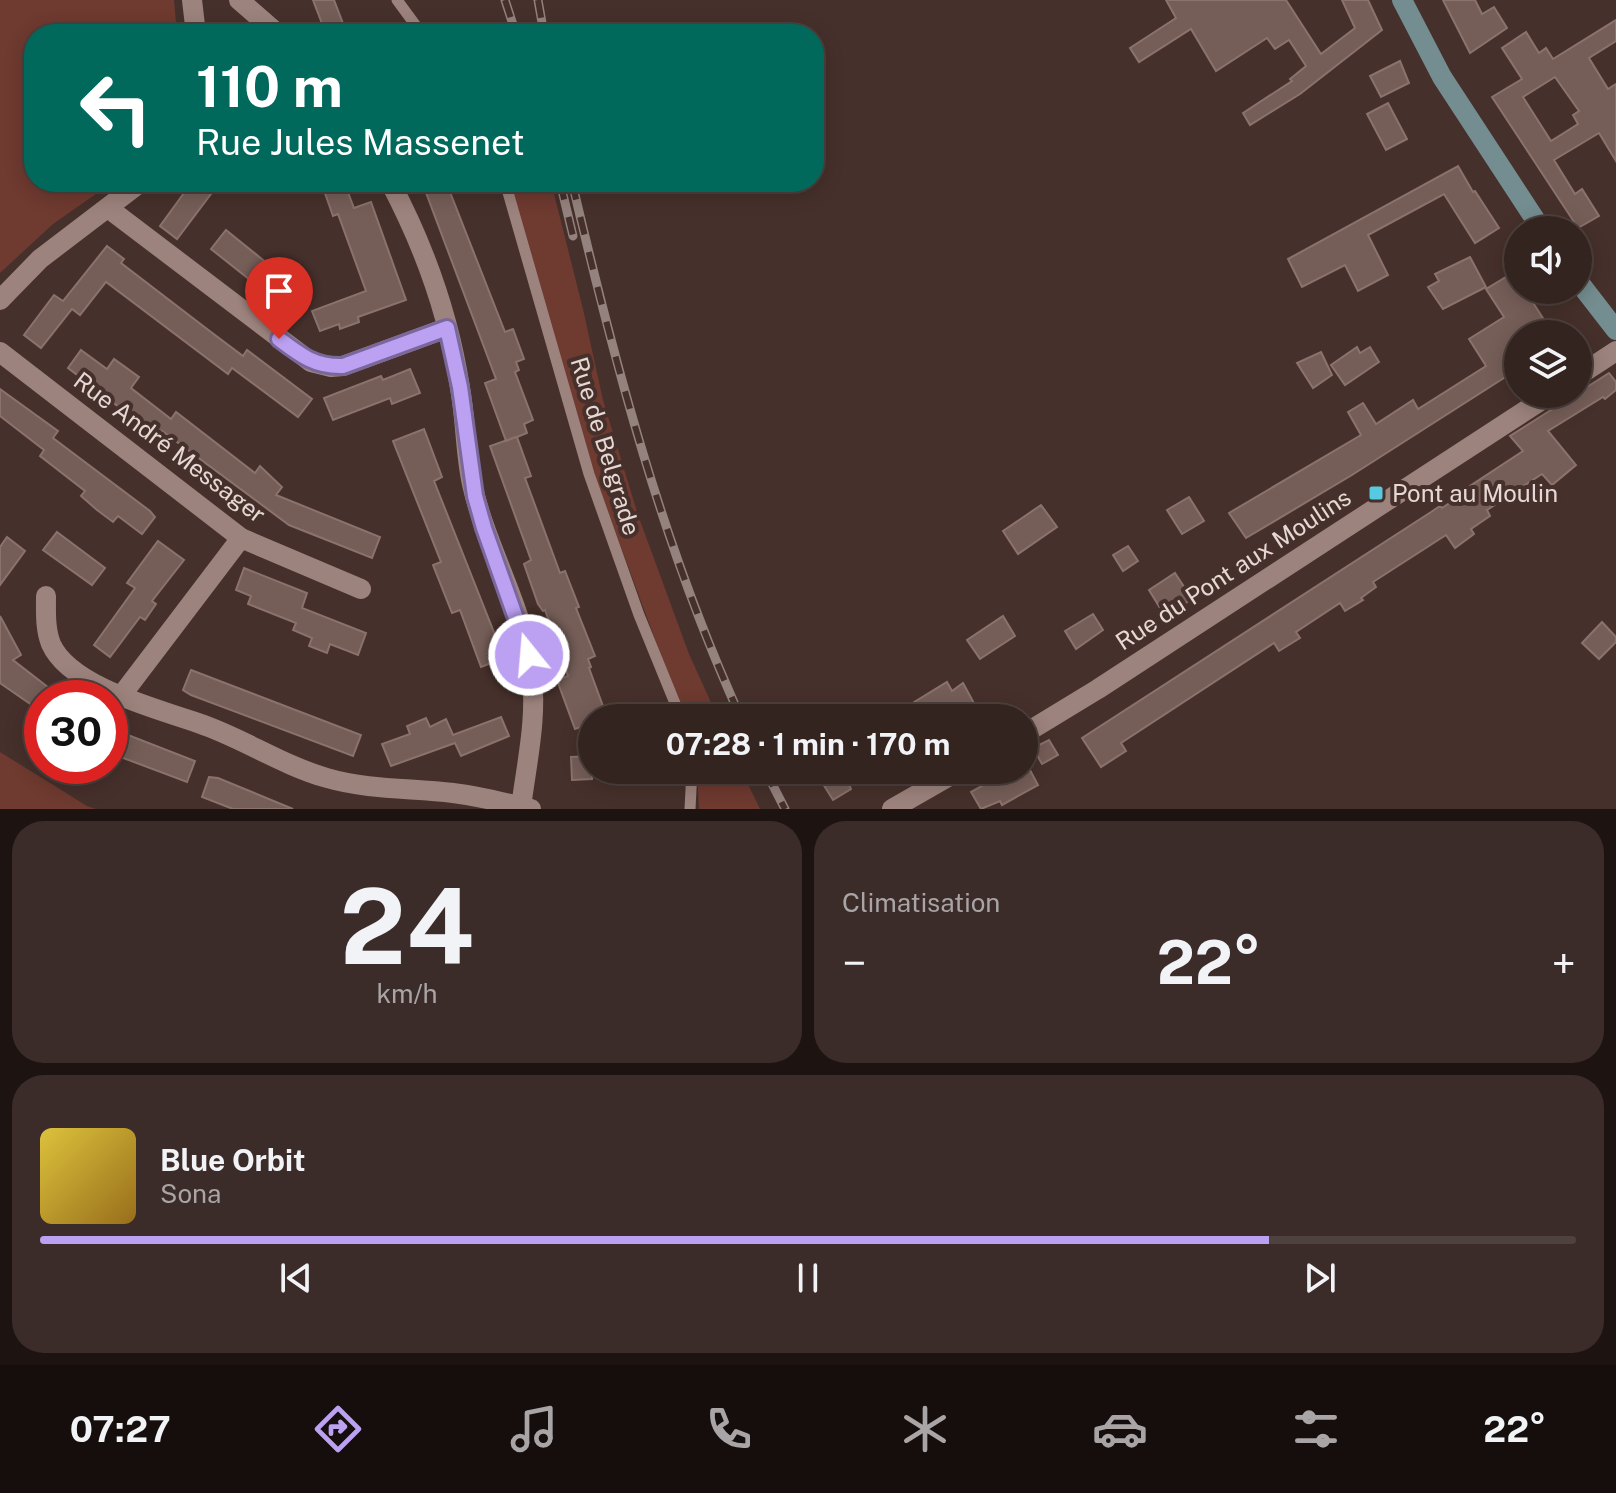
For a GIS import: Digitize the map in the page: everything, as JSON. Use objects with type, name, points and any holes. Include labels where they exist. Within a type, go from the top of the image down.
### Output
[{"type":"main road","points":[[1402,0],[1442,77],[1533,216]]},
{"type":"main road","points":[[1592,299],[1616,330]]},
{"type":"street","points":[[192,0],[195,24]]},
{"type":"street","points":[[239,0],[267,24]]},
{"type":"street","points":[[0,300],[47,253],[128,192]]},
{"type":"street","points":[[128,698],[213,728],[284,763],[329,779],[380,788],[469,795],[526,808],[533,719],[532,670],[525,637],[475,496],[460,387],[447,328],[424,255],[395,192]]},
{"type":"street","points":[[108,208],[311,362],[331,367],[343,366],[447,328]]},
{"type":"street","points":[[1592,367],[1616,351]]},
{"type":"street","name":"Rue André Messager","points":[[0,352],[241,538],[361,589]]},
{"type":"street","name":"Rue du Pont aux Moulins","points":[[1038,725],[1530,408]]},
{"type":"street","points":[[128,687],[241,538]]},
{"type":"street","points":[[46,596],[48,633],[57,653],[94,680]]},
{"type":"street","points":[[892,809],[936,784]]},
{"type":"lane","points":[[397,0],[415,24]]},
{"type":"lane","name":"Rue de Belgrade","points":[[508,192],[593,486],[639,615],[675,704]]},
{"type":"lane","points":[[690,809],[691,784]]},
{"type":"shaded area","points":[[0,0],[174,0],[176,24],[24,24],[24,192],[99,192],[53,224],[0,273]]},
{"type":"shaded area","points":[[512,192],[554,192],[603,400],[638,515],[689,654],[712,704],[679,704],[596,479]]},
{"type":"shaded area","points":[[0,752],[24,767],[24,784],[52,784],[96,809],[0,809]]},
{"type":"shaded area","points":[[698,784],[748,784],[760,809],[699,809]]},
{"type":"building","points":[[313,0],[334,0],[343,24],[322,24]]},
{"type":"building","points":[[1166,0],[1286,0],[1321,54],[1355,28],[1342,0],[1368,0],[1382,30],[1300,94],[1250,125],[1243,113],[1292,81],[1290,79],[1306,66],[1289,40],[1275,49],[1267,38],[1216,71],[1191,29],[1139,62],[1130,48],[1176,18]]},
{"type":"building","points":[[1443,0],[1475,0],[1482,14],[1494,7],[1507,28],[1470,53]]},
{"type":"building","points":[[1616,20],[1616,41],[1589,58],[1608,89],[1616,84],[1616,161],[1599,133],[1554,160],[1575,194],[1582,189],[1599,216],[1592,220],[1592,216],[1570,216],[1492,97],[1522,79],[1502,48],[1526,32],[1539,53],[1546,48],[1553,59]],"holes":[[[1555,77],[1579,111],[1573,115],[1578,124],[1551,141],[1523,97]]]},
{"type":"building","points":[[1400,61],[1409,83],[1381,97],[1370,76]]},
{"type":"building","points":[[1388,103],[1407,139],[1386,150],[1367,114]]},
{"type":"building","points":[[1458,166],[1499,228],[1475,243],[1444,194],[1368,235],[1388,275],[1358,291],[1345,265],[1302,287],[1288,259]]},
{"type":"building","points":[[185,192],[212,192],[177,239],[160,226]]},
{"type":"building","points":[[325,192],[348,192],[354,208],[371,202],[406,300],[358,317],[359,322],[340,329],[339,324],[320,331],[312,311],[366,291],[338,214],[333,216]]},
{"type":"building","points":[[426,192],[450,192],[505,332],[513,329],[524,359],[516,362],[519,370],[515,372],[533,420],[524,424],[527,433],[517,437],[531,476],[525,478],[560,573],[565,571],[579,607],[576,608],[595,656],[588,659],[589,668],[602,704],[578,704],[578,728],[575,729],[557,680],[568,676],[545,610],[538,604],[524,564],[531,560],[490,446],[506,441],[485,383],[496,379]]},
{"type":"building","points":[[226,230],[294,285],[294,291],[285,303],[279,303],[211,249]]},
{"type":"building","points":[[107,246],[124,259],[121,263],[243,356],[247,350],[312,399],[298,417],[232,368],[228,374],[106,282],[80,315],[72,309],[41,348],[24,335],[54,295],[63,301]]},
{"type":"building","points":[[1470,257],[1486,287],[1443,309],[1428,287],[1439,281],[1435,274]]},
{"type":"building","points":[[1504,278],[1504,304],[1534,304],[1544,320],[1504,320],[1504,378],[1246,538],[1229,513],[1361,435],[1348,412],[1363,403],[1376,424],[1413,400],[1418,409],[1486,366],[1469,339],[1504,317],[1486,289]]},
{"type":"building","points":[[1357,347],[1360,353],[1370,347],[1379,362],[1345,385],[1331,365]]},
{"type":"building","points":[[81,350],[107,369],[114,359],[139,377],[131,388],[171,419],[176,412],[255,473],[260,466],[282,487],[276,495],[380,537],[372,558],[289,525],[162,431],[158,437],[68,368]]},
{"type":"building","points":[[1321,352],[1332,375],[1313,388],[1297,363]]},
{"type":"building","points":[[410,369],[420,393],[392,404],[390,398],[333,420],[324,398],[381,376],[383,380]]},
{"type":"building","points":[[1609,373],[1616,382],[1616,390],[1592,404],[1592,384]]},
{"type":"building","points":[[0,389],[58,431],[53,438],[150,511],[155,517],[142,534],[118,516],[113,522],[97,510],[81,496],[85,491],[40,456],[44,450],[0,416]]},
{"type":"building","points":[[1554,408],[1585,408],[1548,431],[1576,465],[1552,485],[1542,474],[1487,510],[1490,516],[1471,529],[1474,534],[1455,548],[1446,535],[1373,582],[1376,587],[1361,598],[1363,600],[1345,611],[1340,603],[1296,632],[1300,638],[1279,651],[1274,643],[1121,743],[1126,751],[1101,767],[1082,738],[1472,488],[1470,486],[1523,451],[1510,436]]},
{"type":"building","points":[[424,429],[442,477],[434,481],[501,650],[502,659],[481,667],[460,610],[452,613],[433,565],[441,562],[393,441]]},
{"type":"building","points":[[1189,497],[1204,521],[1182,534],[1167,510]]},
{"type":"building","points":[[1041,505],[1057,527],[1018,554],[1003,531]]},
{"type":"building","points":[[57,532],[105,568],[92,585],[43,550]]},
{"type":"building","points":[[7,537],[25,551],[0,585],[0,547]]},
{"type":"building","points":[[158,541],[184,560],[152,601],[156,604],[145,620],[140,617],[110,657],[94,645],[135,588],[127,583]]},
{"type":"building","points":[[1128,546],[1138,561],[1123,571],[1113,555]]},
{"type":"building","points":[[244,568],[307,593],[302,608],[366,633],[358,655],[330,644],[327,653],[309,646],[312,638],[293,630],[296,623],[248,604],[251,596],[236,590]]},
{"type":"building","points":[[1175,573],[1192,599],[1165,616],[1149,590]]},
{"type":"building","points":[[1093,614],[1103,630],[1076,649],[1065,631]]},
{"type":"building","points":[[0,616],[21,655],[13,660],[39,680],[24,680],[24,700],[0,683]]},
{"type":"building","points":[[1003,616],[1015,636],[980,659],[967,640]]},
{"type":"building","points":[[1602,622],[1616,637],[1616,642],[1599,659],[1582,643]]},
{"type":"building","points":[[191,670],[361,735],[353,756],[191,695],[183,690]]},
{"type":"building","points":[[947,682],[952,691],[963,683],[974,704],[911,704]]},
{"type":"building","points":[[501,717],[509,736],[461,756],[455,743],[391,766],[382,744],[410,734],[407,726],[426,718],[430,727],[446,719],[453,735]]},
{"type":"building","points":[[128,735],[195,761],[187,782],[128,760]]},
{"type":"building","points":[[1049,740],[1058,755],[1042,764],[1038,757],[1038,746]]},
{"type":"building","points":[[571,757],[578,757],[578,780],[572,780]]},
{"type":"building","points":[[209,777],[293,809],[233,809],[202,797]]},
{"type":"building","points":[[823,784],[849,784],[851,789],[833,800]]},
{"type":"building","points":[[1038,785],[1002,805],[1000,801],[981,809],[971,792],[982,786]]},
{"type":"railway","points":[[505,0],[513,24]]},
{"type":"railway","points":[[538,0],[542,24]]},
{"type":"railway","points":[[562,192],[573,236]]},
{"type":"railway","points":[[574,192],[643,454],[688,588],[735,704]]},
{"type":"railway","points":[[772,784],[785,809]]},
{"type":"place","name":"Pont au Moulin","points":[[1376,493]]},
{"type":"route","points":[[279,339],[311,362],[331,367],[343,366],[447,328],[463,403],[468,461],[475,496],[529,655]]}]
